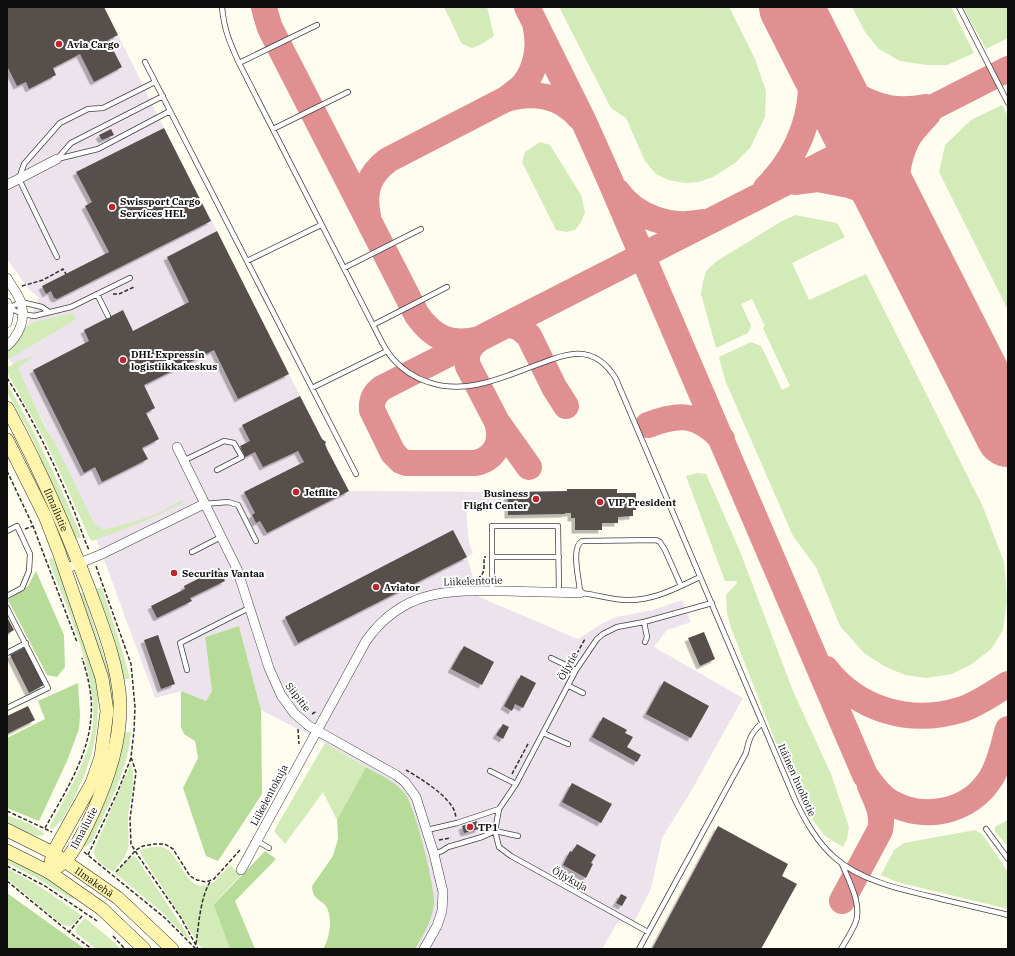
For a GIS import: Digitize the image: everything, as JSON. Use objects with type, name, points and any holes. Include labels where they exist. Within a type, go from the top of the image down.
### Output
[{"type":"main road","name":"Ilmailutie","points":[[7,408],[50,493],[100,618],[112,661],[120,701],[116,743],[104,787],[76,846],[65,861],[49,872]]},
{"type":"main road","name":"Ilmailutie","points":[[7,440],[45,516],[65,569],[102,678],[107,711],[101,757],[92,783],[78,812],[53,854],[49,872]]},
{"type":"main road","name":"Ilmakehä","points":[[7,830],[65,861],[118,898],[172,949]]},
{"type":"main road","name":"Ilmakehä","points":[[7,851],[49,872],[102,909],[144,949]]},
{"type":"street","points":[[7,185],[57,160]]},
{"type":"street","points":[[7,278],[21,302],[23,314],[21,328],[7,346]]},
{"type":"street","points":[[7,323],[9,317],[8,306]]},
{"type":"street","name":"Siipitie","points":[[177,447],[204,504],[222,537],[236,569],[275,684],[281,695],[304,716],[316,731],[387,770],[405,782],[416,797],[427,830]]},
{"type":"street","points":[[65,569],[102,554],[204,504]]},
{"type":"street","name":"Liikelentotie","points":[[316,731],[366,641],[380,623],[408,603],[432,594],[457,591],[580,593]]},
{"type":"street","name":"Liikelentokuja","points":[[241,870],[316,731]]},
{"type":"street","points":[[424,949],[437,926],[442,911],[443,892],[427,830]]},
{"type":"lane","name":"Itäinen huoltotie","points":[[222,7],[223,23],[228,39],[239,63],[387,351],[403,368],[422,380],[446,387],[458,388],[482,384],[546,361],[575,354],[585,354],[604,363],[616,379],[762,723],[808,826],[824,847],[842,864],[870,879],[895,888],[1008,915]]},
{"type":"lane","points":[[959,7],[1008,104]]},
{"type":"lane","points":[[239,63],[317,25]]},
{"type":"lane","points":[[145,62],[356,474]]},
{"type":"lane","points":[[57,257],[19,179],[24,164],[60,123],[88,109],[103,108],[155,82]]},
{"type":"lane","points":[[272,129],[348,92]]},
{"type":"lane","points":[[57,160],[71,144],[163,96]]},
{"type":"lane","points":[[57,160],[98,148],[170,111]]},
{"type":"lane","points":[[247,261],[321,225]]},
{"type":"lane","points":[[344,268],[421,229]]},
{"type":"lane","points":[[8,306],[23,314],[34,316],[72,307],[130,278]]},
{"type":"lane","points":[[373,325],[447,287]]},
{"type":"lane","points":[[97,294],[108,316]]},
{"type":"lane","points":[[8,306],[21,302],[42,307],[49,312]]},
{"type":"lane","points":[[312,388],[387,351]]},
{"type":"lane","points":[[183,461],[224,441],[234,443],[242,457],[217,470]]},
{"type":"lane","points":[[204,504],[228,502],[238,505],[256,541]]},
{"type":"lane","points":[[7,531],[17,526],[30,554],[29,571],[22,588],[7,596]]},
{"type":"lane","points":[[492,591],[492,526],[558,526],[559,592]]},
{"type":"lane","points":[[192,552],[222,537]]},
{"type":"lane","points":[[681,586],[665,550],[660,542],[656,540],[582,541],[578,543],[576,569],[580,593],[625,600],[637,600],[658,596],[681,586],[700,577]]},
{"type":"lane","points":[[492,557],[559,557]]},
{"type":"lane","name":"Öljytie","points":[[495,831],[499,809],[516,784],[569,686],[576,670],[592,646],[603,634],[617,627],[644,622],[712,603]]},
{"type":"lane","points":[[7,608],[48,688],[7,708]]},
{"type":"lane","points":[[187,670],[180,643],[249,608]]},
{"type":"lane","points":[[644,622],[647,637],[645,642]]},
{"type":"lane","points":[[7,653],[26,643]]},
{"type":"lane","points":[[551,658],[576,670]]},
{"type":"lane","points":[[569,686],[583,693]]},
{"type":"lane","points":[[639,949],[746,753],[749,739],[753,731],[762,723]]},
{"type":"lane","points":[[543,733],[568,744]]},
{"type":"lane","points":[[490,771],[516,784]]},
{"type":"lane","points":[[427,830],[457,823],[499,809]]},
{"type":"lane","points":[[986,829],[1008,859]]},
{"type":"lane","points":[[434,854],[448,847],[482,837],[495,831],[518,836]]},
{"type":"lane","name":"Öljykuja","points":[[495,831],[499,847],[510,856],[648,932]]},
{"type":"lane","points":[[257,841],[269,848]]},
{"type":"lane","points":[[841,949],[856,923],[857,911],[852,888],[842,864]]},
{"type":"path","points":[[19,286],[20,287],[43,280],[63,269],[66,274]]},
{"type":"path","points":[[110,294],[119,294],[134,287]]},
{"type":"path","points":[[7,471],[33,526],[79,647]]},
{"type":"path","points":[[45,828],[76,772],[86,746],[92,716],[90,689],[81,654]]},
{"type":"path","points":[[298,748],[298,726],[304,716],[323,720]]},
{"type":"path","points":[[88,855],[118,791],[131,757]]},
{"type":"path","points":[[402,768],[426,783],[451,805],[457,823]]},
{"type":"path","points":[[7,812],[62,837]]},
{"type":"path","points":[[116,872],[136,850],[143,846],[165,844],[173,849],[190,876],[197,880],[206,882],[211,880]]},
{"type":"path","points":[[76,846],[165,918],[197,949]]},
{"type":"path","points":[[196,944],[204,896],[207,887],[211,880],[242,848]]},
{"type":"path","points":[[136,850],[139,857],[181,918],[196,944],[197,949]]},
{"type":"path","points":[[7,866],[45,886],[102,925]]},
{"type":"path","points":[[7,881],[92,949]]},
{"type":"path","points":[[69,932],[82,916]]},
{"type":"path","points":[[112,935],[125,949]]},
{"type":"shaded area","points":[[7,7],[118,35],[300,396],[322,439],[326,442],[325,444],[327,449],[349,491],[508,492],[508,506],[496,506],[495,503],[486,503],[469,505],[466,508],[469,542],[473,553],[467,557],[479,597],[578,639],[603,623],[616,617],[653,610],[682,600],[691,622],[667,630],[654,647],[743,698],[690,793],[662,838],[651,889],[635,920],[617,923],[602,949],[415,949],[421,939],[428,866],[412,808],[406,795],[395,784],[325,743],[261,710],[239,626],[205,637],[212,691],[206,701],[181,691],[155,698],[102,554],[75,487],[20,374],[7,357],[25,330],[39,298],[28,288],[7,259]]},
{"type":"green space","points":[[444,7],[487,7],[494,36],[472,48],[462,44]]},
{"type":"green space","points":[[559,7],[729,7],[755,59],[766,91],[765,117],[750,148],[735,163],[713,177],[699,182],[685,183],[668,180],[656,174],[645,161],[626,118],[611,108]]},
{"type":"green space","points":[[852,7],[951,7],[974,53],[947,65],[927,65],[900,61],[879,49],[865,32]]},
{"type":"green space","points":[[963,7],[1008,7],[1008,38],[986,49]]},
{"type":"green space","points":[[1002,105],[1008,116],[1008,310],[939,172],[945,145],[971,120]]},
{"type":"green space","points":[[540,142],[550,145],[581,195],[585,212],[581,222],[575,230],[566,232],[556,230],[522,162],[525,152]]},
{"type":"green space","points":[[795,215],[837,223],[845,237],[792,263],[809,300],[866,274],[983,507],[1004,562],[1007,598],[1003,630],[991,649],[972,664],[952,674],[926,678],[905,675],[884,666],[864,653],[840,626],[816,567],[793,536],[725,380],[719,357],[751,342],[761,346],[782,390],[790,386],[763,328],[765,326],[752,299],[741,304],[751,326],[748,333],[716,348],[701,294],[703,281],[707,270],[717,261],[782,221]]},
{"type":"green space","points":[[73,313],[76,319],[7,360],[7,353],[24,328],[34,322]]},
{"type":"green space","points":[[34,356],[18,368],[45,427],[55,443],[94,523],[103,530],[154,515],[184,500],[181,504],[140,523],[92,541],[90,539],[47,444],[7,372],[7,367]]},
{"type":"green space","points":[[7,383],[56,477],[81,536],[80,538],[75,538],[70,533],[38,451],[7,392]]},
{"type":"green space","points":[[697,473],[706,474],[739,549],[793,691],[831,774],[849,827],[847,839],[843,847],[825,836],[812,819],[802,801],[775,740],[731,628],[727,613],[726,595],[737,583],[736,581],[725,581],[686,476]]},
{"type":"green space","points":[[52,557],[58,568],[92,664],[98,700],[98,715],[93,746],[84,777],[70,807],[63,818],[52,829],[50,826],[73,783],[88,749],[93,717],[92,694],[88,671],[73,625],[49,561]]},
{"type":"green space","points":[[36,571],[64,635],[65,667],[57,677],[47,675],[8,600],[28,586]]},
{"type":"green space","points":[[102,587],[130,679],[123,679],[120,662],[96,589]]},
{"type":"green space","points":[[83,593],[107,665],[114,711],[111,711],[78,594]]},
{"type":"green space","points":[[239,626],[261,710],[262,794],[218,861],[206,856],[183,788],[198,758],[195,741],[184,734],[181,727],[181,691],[206,701],[212,691],[205,637]]},
{"type":"green space","points":[[78,683],[80,715],[79,729],[67,761],[39,821],[7,808],[7,738],[45,719],[38,701]]},
{"type":"green space","points":[[125,732],[131,732],[122,774],[92,841],[87,846],[83,846]]},
{"type":"green space","points":[[325,743],[366,767],[337,820],[323,792],[285,844],[274,831]]},
{"type":"green space","points":[[131,763],[133,777],[128,819],[128,848],[124,857],[113,872],[98,860],[94,854],[94,850]]},
{"type":"green space","points":[[366,767],[398,786],[406,795],[414,815],[424,849],[432,882],[434,904],[429,922],[415,949],[323,949],[329,934],[329,916],[326,906],[314,895],[312,886],[333,856],[338,839],[337,820]]},
{"type":"green space","points":[[7,815],[30,824],[45,834],[36,836],[31,835],[7,824]]},
{"type":"green space","points":[[1008,820],[1008,846],[995,832],[995,827]]},
{"type":"green space","points":[[975,830],[982,834],[1008,872],[1008,909],[897,882],[881,875],[894,850],[904,843]]},
{"type":"green space","points":[[152,847],[163,847],[171,852],[186,875],[198,885],[206,886],[215,881],[230,865],[241,875],[219,898],[215,905],[230,949],[202,949],[142,856],[140,850]]},
{"type":"green space","points":[[265,851],[276,859],[235,901],[255,949],[230,949],[214,905]]},
{"type":"green space","points":[[135,856],[190,939],[187,938],[161,911],[116,874],[127,861]]},
{"type":"green space","points":[[7,857],[42,875],[74,897],[71,899],[35,877],[7,863]]},
{"type":"green space","points":[[7,868],[42,888],[81,915],[73,925],[63,925],[7,879]]},
{"type":"green space","points":[[7,893],[85,949],[7,949]]},
{"type":"green space","points":[[85,918],[121,949],[96,949],[76,933],[76,928]]},
{"type":"building","name":"Avia Cargo","points":[[7,7],[104,7],[118,35],[108,40],[122,67],[94,82],[80,54],[53,68],[56,75],[29,89],[26,82],[17,86],[7,66]]},
{"type":"building","points":[[164,128],[211,221],[57,299],[54,298],[51,291],[46,294],[42,286],[109,252],[85,206],[92,202],[76,172]]},
{"type":"building","points":[[111,129],[114,135],[102,140],[99,135]]},
{"type":"building","name":"DHL Expressin logistiikkakeskus","points":[[217,231],[289,374],[238,399],[214,350],[144,385],[155,408],[146,413],[159,439],[142,448],[148,459],[102,482],[95,467],[84,473],[33,370],[89,341],[84,330],[123,310],[133,331],[189,302],[167,257]]},
{"type":"building","points":[[300,396],[322,439],[326,442],[325,444],[327,449],[349,491],[267,533],[260,521],[256,523],[252,515],[255,513],[244,492],[304,462],[298,451],[263,467],[255,452],[245,457],[240,446],[250,441],[242,425]]},
{"type":"building","name":"VIP President","points":[[567,489],[617,489],[617,493],[636,493],[636,510],[633,510],[633,516],[618,517],[618,523],[602,523],[602,530],[575,530],[575,518],[571,518],[571,513],[508,515],[508,492],[567,491]]},
{"type":"building","name":"Aviator","points":[[453,530],[467,557],[298,643],[285,617]]},
{"type":"building","points":[[219,568],[225,581],[190,598],[192,601],[157,618],[151,606],[185,589],[184,586]]},
{"type":"building","points":[[7,617],[14,630],[7,634]]},
{"type":"building","points":[[704,632],[715,659],[700,666],[688,638]]},
{"type":"building","points":[[158,635],[175,684],[161,689],[144,640]]},
{"type":"building","points":[[464,646],[494,662],[482,685],[451,669]]},
{"type":"building","points":[[25,647],[44,685],[29,693],[10,655]]},
{"type":"building","points":[[521,675],[536,683],[523,708],[515,704],[512,711],[504,706]]},
{"type":"building","points":[[664,681],[709,706],[691,738],[646,714]]},
{"type":"building","points":[[28,706],[35,720],[7,734],[7,716]]},
{"type":"building","points":[[603,717],[627,730],[625,733],[633,737],[627,747],[641,755],[637,762],[592,737]]},
{"type":"building","points":[[503,724],[509,727],[503,739],[496,735]]},
{"type":"building","points":[[572,783],[612,804],[601,823],[562,802]]},
{"type":"building","name":"TP1","points":[[477,821],[479,829],[464,833],[462,826]]},
{"type":"building","points":[[718,826],[788,864],[782,876],[797,884],[761,949],[652,949]]},
{"type":"building","points":[[577,844],[596,855],[591,863],[593,864],[586,878],[563,865],[570,851],[572,852]]},
{"type":"building","points":[[621,894],[627,897],[622,906],[616,903]]},
{"type":"taxiway","points":[[264,7],[270,28],[417,315],[436,335],[451,341],[469,341],[479,339],[1008,69]]},
{"type":"taxiway","points":[[527,7],[584,122],[609,178],[865,775],[883,797],[903,808],[931,812],[959,806],[982,790],[991,778],[999,761],[1008,729]]},
{"type":"taxiway","points":[[766,188],[788,161],[803,130],[808,114],[811,80],[810,62],[799,23]]},
{"type":"taxiway","points":[[368,216],[366,199],[369,185],[376,172],[388,160],[506,99],[525,83],[532,71],[536,57],[538,43],[536,29]]},
{"type":"taxiway","points":[[811,43],[824,68],[837,82],[853,94],[880,106],[889,108],[908,109],[926,107]]},
{"type":"taxiway","points":[[506,99],[526,95],[546,97],[564,104],[580,118]]},
{"type":"taxiway","points":[[906,234],[897,199],[897,173],[901,156],[909,136],[928,114]]},
{"type":"taxiway","points":[[795,182],[817,179],[849,185],[869,192],[892,213],[902,227]]},
{"type":"taxiway","points":[[617,191],[625,200],[644,215],[679,224],[703,222]]},
{"type":"taxiway","points":[[504,326],[511,325],[520,328],[529,336],[554,387],[566,406]]},
{"type":"taxiway","points":[[479,339],[470,347],[467,358],[468,366],[497,422],[529,467]]},
{"type":"taxiway","points":[[474,341],[382,388],[374,398],[372,410],[393,453],[401,461],[406,463],[476,463],[483,461],[489,457],[496,448],[499,436],[497,422]]},
{"type":"taxiway","points":[[648,425],[670,418],[688,418],[704,424],[722,439]]},
{"type":"taxiway","points":[[826,669],[853,695],[869,704],[886,710],[922,716],[941,714],[966,708],[979,702],[1008,684]]},
{"type":"taxiway","points":[[842,901],[880,830],[880,812],[870,786]]},
{"type":"runway","points":[[791,7],[1008,435]]},
{"type":"place","name":"Avia Cargo","points":[[59,44]]},
{"type":"place","name":"Swissport Cargo Services HEL","points":[[112,207]]},
{"type":"place","name":"DHL Expressin logistiikkakeskus","points":[[123,360]]},
{"type":"place","name":"Jetflite","points":[[296,492]]},
{"type":"place","name":"Business Flight Center","points":[[536,499]]},
{"type":"place","name":"VIP President","points":[[600,502]]},
{"type":"place","name":"Securitas Vantaa","points":[[174,573]]},
{"type":"place","name":"Aviator","points":[[376,587]]},
{"type":"place","name":"TP1","points":[[470,827]]}]
